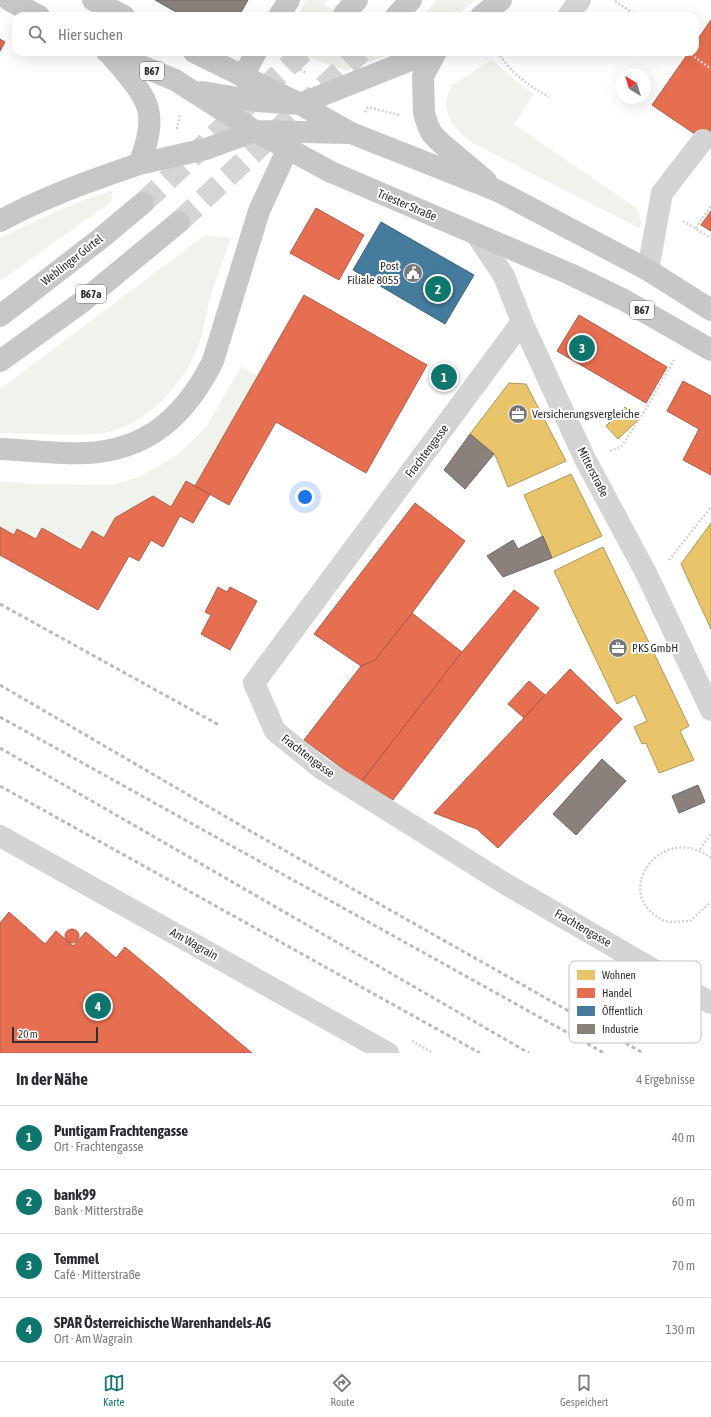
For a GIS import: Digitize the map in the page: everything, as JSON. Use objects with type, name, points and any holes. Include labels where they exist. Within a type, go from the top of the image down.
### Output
[{"type":"main road","points":[[9,0],[32,12]]},
{"type":"main road","points":[[94,0],[116,12]]},
{"type":"main road","points":[[282,12],[289,0]]},
{"type":"main road","points":[[400,12],[411,0]]},
{"type":"main road","points":[[486,12],[501,0]]},
{"type":"main road","points":[[110,56],[140,92],[148,106],[151,124],[147,143],[139,164]]},
{"type":"main road","name":"Triester Straße","points":[[115,56],[175,80],[264,131],[288,148],[331,172],[476,234],[624,300],[711,350]]},
{"type":"main road","points":[[202,56],[300,104],[355,126],[498,191],[648,270],[711,310]]},
{"type":"main road","points":[[243,77],[254,56]]},
{"type":"main road","points":[[192,90],[257,101],[300,104],[420,56]]},
{"type":"main road","points":[[434,56],[423,76],[424,112],[428,126],[432,134],[441,143],[498,191]]},
{"type":"main road","points":[[243,77],[257,101],[264,131]]},
{"type":"main road","points":[[0,221],[23,208],[78,185],[139,164],[206,149],[264,131],[355,126]]},
{"type":"main road","points":[[0,449],[64,453],[117,449],[142,440],[166,425],[187,404],[201,384],[213,361],[259,211],[288,148]]},
{"type":"main road","name":"Weblinger Gürtel","points":[[0,316],[100,239],[143,203]]},
{"type":"main road","name":"B67a","points":[[0,362],[82,302],[179,222]]},
{"type":"street","points":[[571,12],[580,0]]},
{"type":"street","points":[[648,270],[662,193],[702,140]]},
{"type":"street","name":"Mitterstraße","points":[[476,234],[504,276],[522,322],[586,459],[651,582],[711,710]]},
{"type":"street","name":"Frachtengasse","points":[[522,322],[254,683],[275,731],[322,769],[504,883],[639,961]]},
{"type":"street","name":"Am Wagrain","points":[[0,836],[388,1053]]},
{"type":"street","name":"Frachtengasse","points":[[701,997],[711,1003]]},
{"type":"path","points":[[615,1],[631,12]]},
{"type":"path","points":[[500,56],[504,63],[520,79],[549,97]]},
{"type":"path","points":[[693,56],[711,69]]},
{"type":"path","points":[[282,61],[309,74]]},
{"type":"path","points":[[355,126],[368,107],[402,115]]},
{"type":"path","points":[[177,134],[182,109]]},
{"type":"path","points":[[696,228],[711,206]]},
{"type":"path","points":[[586,459],[621,447],[646,409],[674,360]]},
{"type":"path","points":[[651,582],[711,507]]},
{"type":"path","points":[[700,849],[711,834]]},
{"type":"path","points":[[711,858],[700,849],[680,846],[659,853],[641,875],[640,894],[650,911],[665,921],[690,921],[711,902]]},
{"type":"shaded area","points":[[306,0],[328,0],[324,5],[338,12],[299,12]]},
{"type":"shaded area","points":[[437,0],[476,0],[461,12],[426,12]]},
{"type":"shaded area","points":[[306,56],[385,56],[345,71]]},
{"type":"shaded area","points":[[492,60],[534,94],[514,124],[636,208],[642,224],[639,228],[475,144],[461,133],[450,119],[447,103],[448,94],[452,85]]},
{"type":"shaded area","points":[[113,190],[111,202],[0,281],[0,238],[68,206]]},
{"type":"shaded area","points":[[205,235],[231,238],[212,291],[204,327],[195,354],[178,383],[155,408],[127,426],[94,434],[59,435],[0,433],[0,389]]},
{"type":"shaded area","points":[[241,367],[258,376],[195,486],[186,481],[171,507],[153,496],[115,518],[104,538],[92,531],[81,550],[42,528],[36,539],[17,529],[14,535],[0,527],[0,481],[37,484],[113,485],[139,477],[176,456],[207,426]]},
{"type":"building: Wohnen","points":[[509,383],[526,384],[566,461],[508,487],[495,455],[470,434]]},
{"type":"building: Wohnen","points":[[625,407],[638,420],[618,439],[606,426]]},
{"type":"building: Wohnen","points":[[571,474],[602,536],[552,558],[524,495]]},
{"type":"building: Wohnen","points":[[711,523],[711,629],[681,564]]},
{"type":"building: Wohnen","points":[[603,547],[689,726],[680,731],[694,760],[659,773],[646,743],[642,744],[634,727],[647,721],[635,695],[617,704],[554,571]]},
{"type":"building: Handel","points":[[711,20],[711,145],[652,105],[686,56],[699,56],[699,37]]},
{"type":"building: Handel","points":[[0,39],[5,42],[0,51]]},
{"type":"building: Handel","points":[[316,208],[364,235],[339,280],[290,253]]},
{"type":"building: Handel","points":[[711,211],[711,231],[701,225]]},
{"type":"building: Handel","points":[[304,295],[427,365],[366,473],[276,422],[229,505],[195,486]]},
{"type":"building: Handel","points":[[579,315],[667,367],[646,403],[557,351]]},
{"type":"building: Handel","points":[[442,364],[457,375],[446,390],[431,380]]},
{"type":"building: Handel","points":[[683,381],[711,396],[711,475],[683,460],[699,429],[667,411]]},
{"type":"building: Handel","points":[[186,481],[210,494],[193,523],[180,516],[163,547],[151,540],[139,561],[129,556],[98,610],[0,555],[0,527],[14,535],[17,529],[36,539],[42,528],[81,550],[92,531],[104,538],[115,518],[153,496],[171,507]]},
{"type":"building: Handel","points":[[415,503],[465,541],[375,660],[361,666],[314,634]]},
{"type":"building: Handel","points":[[218,587],[227,592],[230,587],[257,601],[230,650],[201,634],[211,615],[205,612]]},
{"type":"building: Handel","points":[[514,590],[539,608],[393,800],[361,782],[462,652]]},
{"type":"building: Handel","points":[[412,613],[462,652],[361,782],[304,740],[361,666],[375,660]]},
{"type":"building: Handel","points":[[570,669],[622,719],[498,848],[477,829],[434,813]]},
{"type":"building: Handel","points":[[529,681],[545,695],[524,718],[508,704]]},
{"type":"building: Handel","points":[[9,912],[45,944],[56,931],[73,946],[86,932],[116,958],[125,947],[252,1053],[0,1053],[0,923]]},
{"type":"building: Handel","points":[[72,929],[77,931],[79,936],[77,941],[72,943],[67,941],[65,936],[67,931]]},
{"type":"building: Öffentlich","name":"Post Filiale 8055","points":[[381,222],[474,275],[445,324],[353,270]]},
{"type":"building: Industrie","points":[[155,0],[248,0],[241,12],[176,12]]},
{"type":"building: Industrie","points":[[470,434],[494,454],[465,489],[444,470]]},
{"type":"building: Industrie","points":[[543,536],[552,558],[503,577],[487,556],[513,540],[518,549]]},
{"type":"building: Industrie","points":[[602,759],[626,781],[576,835],[553,814]]},
{"type":"building: Industrie","points":[[698,785],[705,802],[679,813],[672,796]]},
{"type":"tunnel","points":[[143,203],[299,56]]},
{"type":"tunnel","points":[[179,222],[357,56]]},
{"type":"railway","points":[[0,604],[219,725]]},
{"type":"railway","points":[[0,685],[252,832],[569,1011]]},
{"type":"railway","points":[[0,717],[569,1034]]},
{"type":"railway","points":[[0,748],[529,1053]]},
{"type":"railway","points":[[0,786],[480,1053]]},
{"type":"railway","points":[[586,1043],[604,1053]]},
{"type":"railway","points":[[625,1043],[643,1053]]},
{"type":"place","name":"Post Filiale 8055","points":[[413,273]]},
{"type":"place","name":"bank99","points":[[438,289]]},
{"type":"place","name":"Temmel","points":[[582,348]]},
{"type":"place","name":"Puntigam Frachtengasse","points":[[444,377]]},
{"type":"place","name":"Versicherungsvergleiche","points":[[518,414]]},
{"type":"place","name":"PKS GmbH","points":[[618,648]]},
{"type":"place","name":"SPAR Österreichische Warenhandels-AG","points":[[98,1006]]}]
